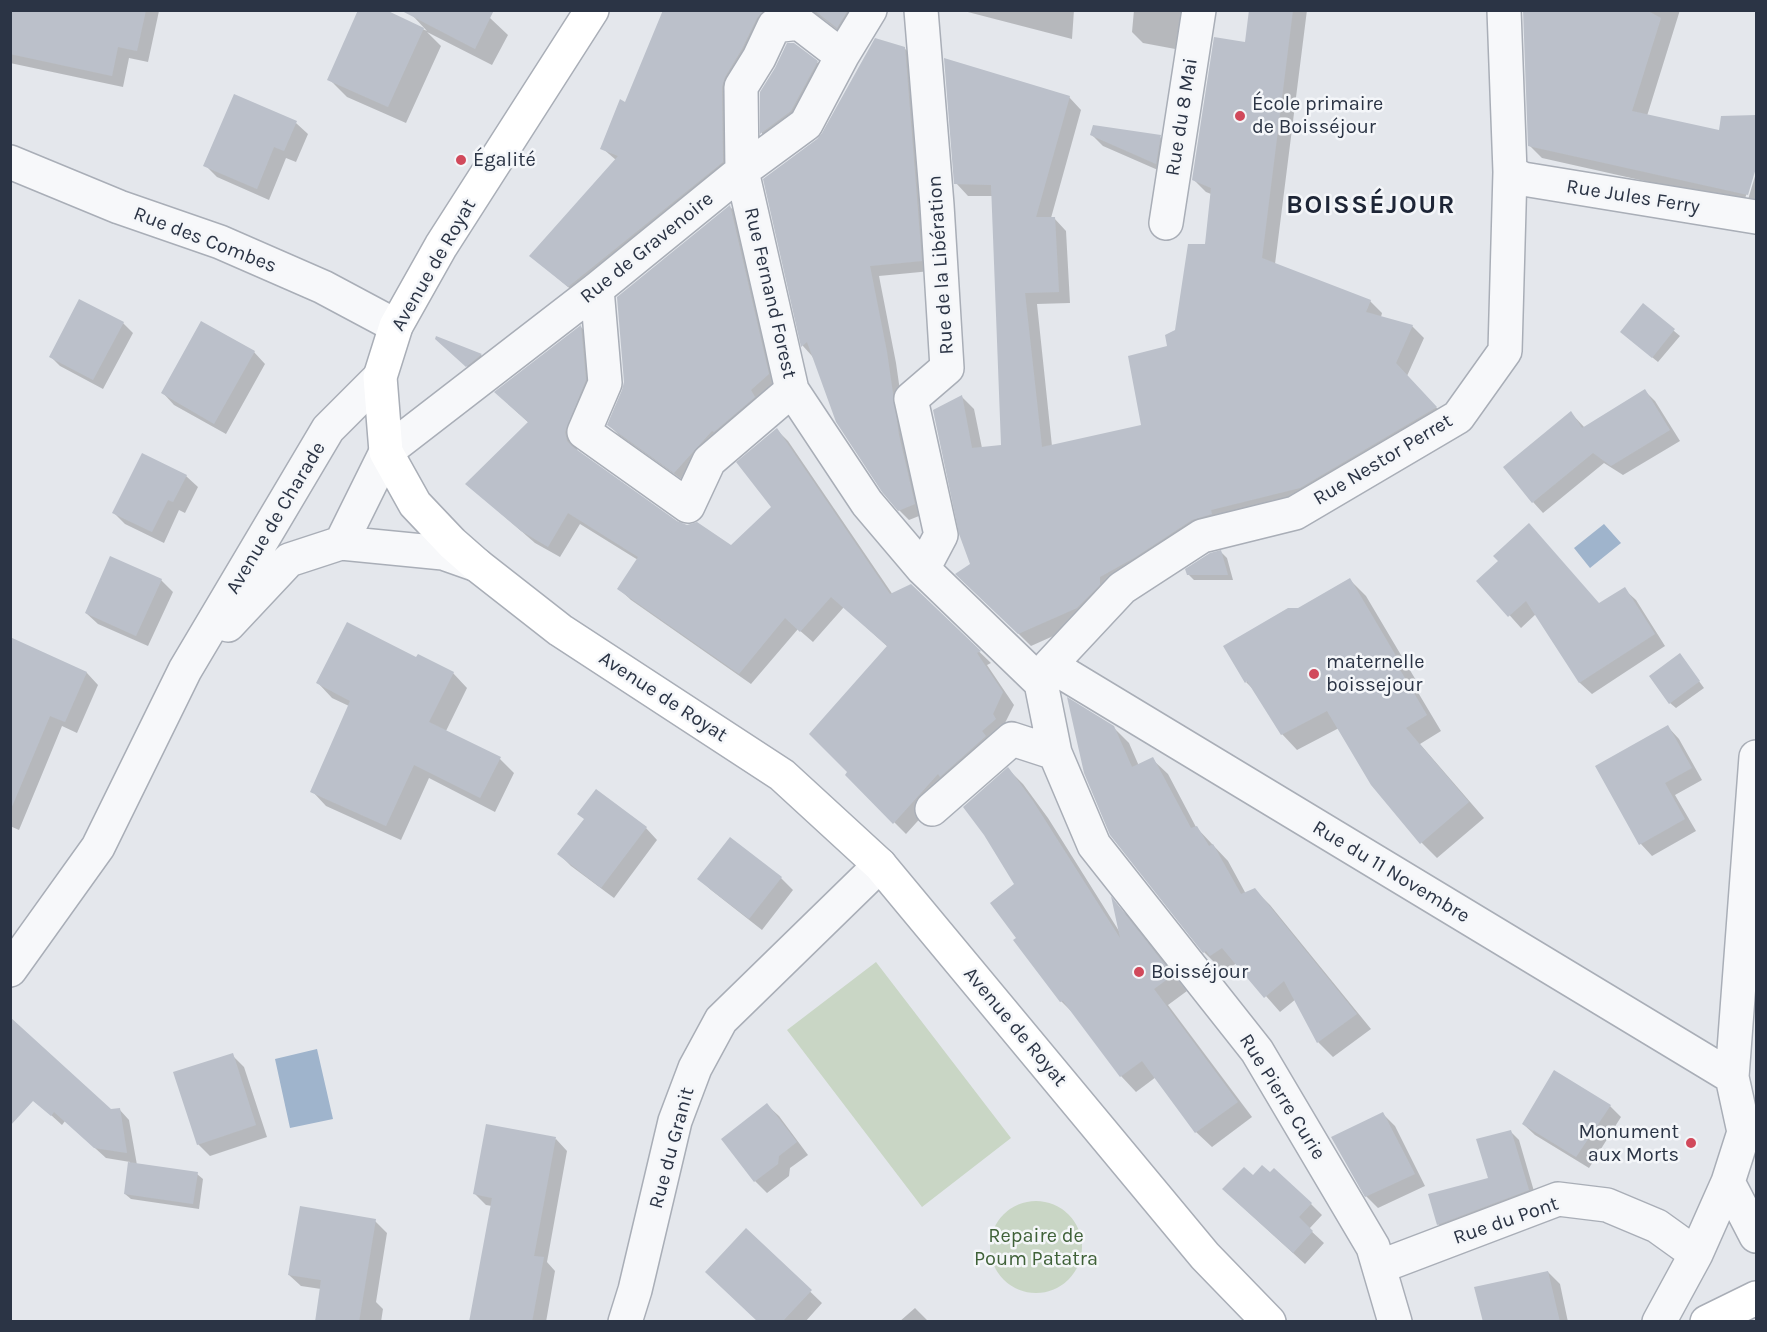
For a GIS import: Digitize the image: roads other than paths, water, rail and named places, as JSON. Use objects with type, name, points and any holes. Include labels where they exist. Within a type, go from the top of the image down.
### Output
[{"type":"main road","name":"Avenue de Royat","points":[[592,10],[441,246],[396,326],[380,377],[386,452],[415,504],[477,566],[560,630],[782,775],[880,865],[1205,1256],[1269,1322]]},
{"type":"main road","points":[[1707,1322],[1756,1298]]},
{"type":"street","name":"Rue de Gravenoire","points":[[386,452],[597,289],[742,171],[806,124],[842,56],[870,10]]},
{"type":"street","name":"Rue de la Libération","points":[[921,10],[937,205],[947,368],[911,399],[941,535],[923,569]]},
{"type":"street","name":"Rue du 8 Mai","points":[[1166,223],[1199,10]]},
{"type":"street","name":"Rue Nestor Perret","points":[[1045,674],[1122,588],[1202,536],[1295,513],[1458,417],[1505,351],[1510,172],[1504,10]]},
{"type":"street","name":"Rue Fernand Forest","points":[[842,56],[799,23],[774,26],[759,58],[741,87],[742,171],[792,390],[867,503],[923,569],[1045,674]]},
{"type":"street","name":"Rue des Combes","points":[[10,162],[119,207],[220,242],[323,287],[396,326]]},
{"type":"street","name":"Rue Jules Ferry","points":[[1510,172],[1523,178],[1756,217]]},
{"type":"street","points":[[597,289],[605,383],[584,432],[688,506],[709,461],[792,390]]},
{"type":"street","name":"Avenue de Charade","points":[[12,966],[98,847],[185,670],[328,429],[380,377]]},
{"type":"street","points":[[341,543],[386,452]]},
{"type":"street","name":"Avenue de Charade","points":[[185,670],[289,560],[341,543],[443,553],[477,566]]},
{"type":"street","name":"Rue Pierre Curie","points":[[1045,674],[1055,753],[1094,845],[1257,1051],[1373,1248],[1395,1322]]},
{"type":"street","name":"Rue du 11 Novembre","points":[[1045,674],[1732,1077]]},
{"type":"street","points":[[932,809],[1012,739],[1055,753]]},
{"type":"street","points":[[1659,1322],[1696,1254],[1750,1137],[1732,1077],[1756,757]]},
{"type":"street","name":"Rue du Granit","points":[[625,1322],[635,1290],[675,1121],[695,1068],[721,1020],[880,865]]},
{"type":"street","points":[[1728,1182],[1756,1236]]},
{"type":"street","name":"Rue du Pont","points":[[1379,1267],[1558,1199],[1607,1206],[1657,1226],[1696,1254]]},
{"type":"water","points":[[1604,524],[1621,543],[1590,568],[1574,548]]},
{"type":"water","points":[[317,1049],[333,1119],[290,1128],[275,1059]]},
{"type":"place","name":"École primaire de Boisséjour","points":[[1240,116]]},
{"type":"place","name":"Égalité","points":[[461,160]]},
{"type":"place","name":"maternelle boissejour","points":[[1314,674]]},
{"type":"place","name":"Boisséjour","points":[[1139,972]]},
{"type":"place","name":"Monument aux Morts","points":[[1691,1143]]},
{"type":"district","name":"BOISSÉJOUR","points":[[1371,206]]},
{"type":"park label","name":"Repaire de Poum Patatra","points":[[1036,1248]]}]
